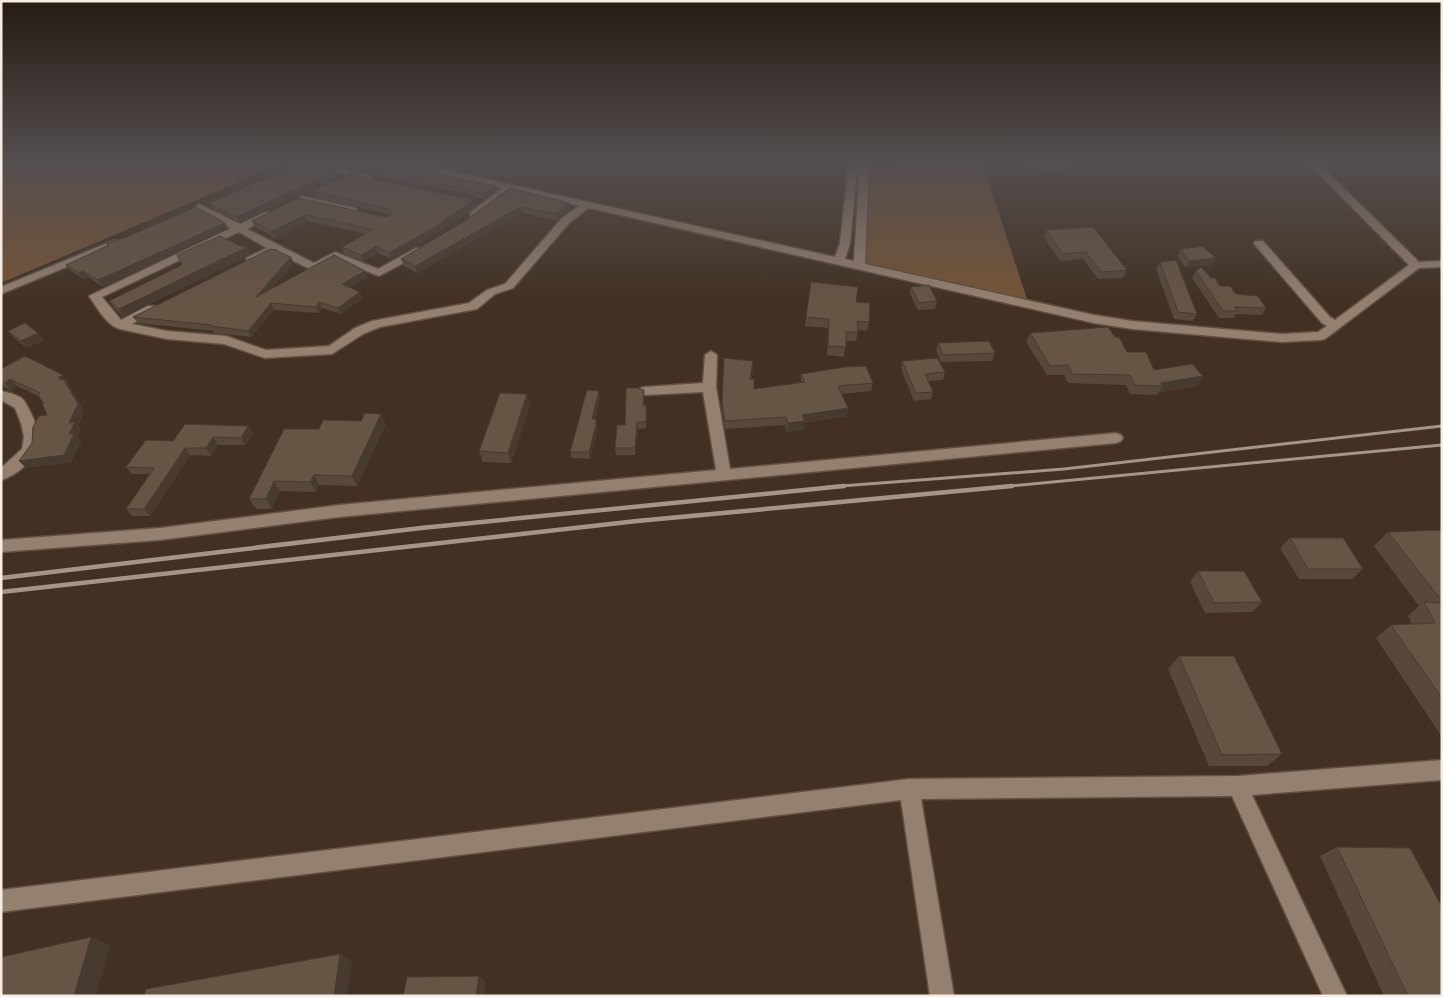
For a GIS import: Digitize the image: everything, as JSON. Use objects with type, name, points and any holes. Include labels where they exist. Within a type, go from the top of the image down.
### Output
[{"type":"street","points":[[195,209],[242,228],[274,248],[314,268],[335,255],[379,273],[426,246]]},
{"type":"street","points":[[281,209],[95,296],[109,315],[120,325],[167,335],[226,340],[264,354],[332,350],[359,332],[376,324],[473,306],[492,292],[509,286],[566,220],[581,209]]},
{"type":"street","points":[[330,209],[361,212]]},
{"type":"street","points":[[468,219],[483,209]]},
{"type":"street","points":[[607,209],[1094,319],[1132,325],[1282,338],[1321,336],[1416,265],[1442,264]]},
{"type":"street","points":[[839,261],[845,243],[849,209]]},
{"type":"street","points":[[858,265],[862,209]]},
{"type":"street","points":[[1359,209],[1416,265]]},
{"type":"street","points":[[1,291],[127,238]]},
{"type":"street","points":[[1259,243],[1326,320],[1335,326]]},
{"type":"street","points":[[239,265],[274,248]]},
{"type":"street","points":[[120,325],[158,306]]},
{"type":"street","points":[[711,355],[709,387],[724,474]]},
{"type":"street","points":[[645,391],[709,387]]},
{"type":"street","points":[[1,395],[17,402],[23,412],[31,438],[30,447],[10,471],[1,476]]},
{"type":"street","points":[[1,546],[160,534],[339,511],[1116,438]]},
{"type":"street","points":[[1,901],[909,790],[1238,786],[1442,770]]},
{"type":"street","points":[[1238,786],[1335,996]]},
{"type":"street","points":[[909,790],[942,996]]},
{"type":"shaded area","points":[[1,209],[176,209],[1,283]]},
{"type":"shaded area","points":[[859,209],[997,209],[1028,302],[853,261]]},
{"type":"building","points":[[192,209],[199,209],[225,223],[98,280],[83,271],[79,273],[66,265],[109,245],[107,244]]},
{"type":"building","points":[[220,209],[255,209],[237,217]]},
{"type":"building","points":[[277,209],[346,209],[385,217],[391,215],[390,209],[388,209],[461,209],[433,228],[389,253],[376,246],[361,255],[342,247],[373,230],[305,215],[272,231],[252,221]]},
{"type":"building","points":[[482,209],[517,209],[415,266],[401,259],[465,221]]},
{"type":"building","points":[[528,209],[562,209],[556,214]]},
{"type":"building","points":[[1093,227],[1127,270],[1101,272],[1086,252],[1063,254],[1046,230]]},
{"type":"building","points":[[220,236],[240,246],[247,247],[119,309],[109,301],[182,265],[177,255]]},
{"type":"building","points":[[1202,246],[1216,258],[1189,261],[1181,249]]},
{"type":"building","points":[[270,249],[277,250],[291,257],[256,297],[334,255],[365,271],[342,284],[360,292],[338,308],[319,302],[316,307],[271,303],[248,331],[212,325],[133,317]]},
{"type":"building","points":[[1176,260],[1197,314],[1178,312],[1160,262]]},
{"type":"building","points":[[1201,267],[1212,279],[1214,277],[1220,286],[1230,286],[1236,294],[1258,296],[1266,308],[1234,307],[1238,311],[1223,311],[1196,271]]},
{"type":"building","points":[[811,282],[858,287],[856,302],[870,303],[869,322],[857,321],[858,332],[846,332],[846,347],[828,346],[829,319],[806,317]]},
{"type":"building","points":[[929,285],[937,301],[919,303],[911,287]]},
{"type":"building","points":[[25,323],[38,333],[21,341],[8,331]]},
{"type":"building","points":[[1108,327],[1115,337],[1119,337],[1127,352],[1146,352],[1154,370],[1192,364],[1203,376],[1161,383],[1162,386],[1135,385],[1130,375],[1072,374],[1068,365],[1050,366],[1030,333]]},
{"type":"building","points":[[989,341],[995,353],[943,355],[938,343]]},
{"type":"building","points":[[25,356],[63,375],[58,378],[64,380],[78,404],[69,423],[75,422],[69,434],[74,434],[64,455],[19,461],[32,443],[33,427],[39,416],[47,415],[42,403],[44,404],[38,395],[40,393],[10,379],[5,383],[1,381],[1,369]]},
{"type":"building","points":[[724,358],[753,361],[750,379],[754,379],[754,389],[805,382],[801,374],[845,367],[866,366],[873,383],[838,386],[848,408],[802,415],[805,421],[788,423],[786,417],[725,421],[722,403]]},
{"type":"building","points":[[937,358],[945,372],[925,374],[933,392],[916,393],[902,361]]},
{"type":"building","points":[[626,388],[644,390],[643,405],[646,405],[646,422],[637,422],[635,448],[615,448],[617,425],[625,425]]},
{"type":"building","points":[[587,390],[599,391],[592,419],[596,419],[596,425],[589,452],[570,452]]},
{"type":"building","points":[[500,393],[527,394],[508,453],[479,451]]},
{"type":"building","points":[[365,413],[381,414],[352,476],[314,475],[310,482],[274,481],[266,499],[249,499],[284,429],[319,429],[323,420],[361,421]]},
{"type":"building","points":[[185,424],[248,426],[241,438],[213,437],[206,448],[185,448],[144,509],[126,509],[154,468],[126,467],[146,440],[173,441]]},
{"type":"building","points":[[1442,530],[1442,601],[1388,532]]},
{"type":"building","points":[[1290,538],[1343,538],[1363,569],[1308,569]]},
{"type":"building","points":[[1198,571],[1244,571],[1262,602],[1214,603]]},
{"type":"building","points":[[1424,602],[1442,603],[1442,698],[1391,625],[1435,623]]},
{"type":"building","points":[[1179,656],[1234,656],[1282,754],[1222,755]]},
{"type":"building","points":[[1337,847],[1410,848],[1442,907],[1442,996],[1408,996]]},
{"type":"building","points":[[91,937],[74,996],[1,996],[1,957]]},
{"type":"building","points":[[340,954],[334,996],[144,996],[146,989]]},
{"type":"building","points":[[479,976],[476,996],[403,996],[407,977]]},
{"type":"railway","points":[[828,487],[1064,469],[1442,426]]},
{"type":"railway","points":[[999,487],[1442,445]]},
{"type":"railway","points":[[1,578],[421,528],[844,486]]},
{"type":"railway","points":[[1,592],[637,521],[1012,486]]}]
